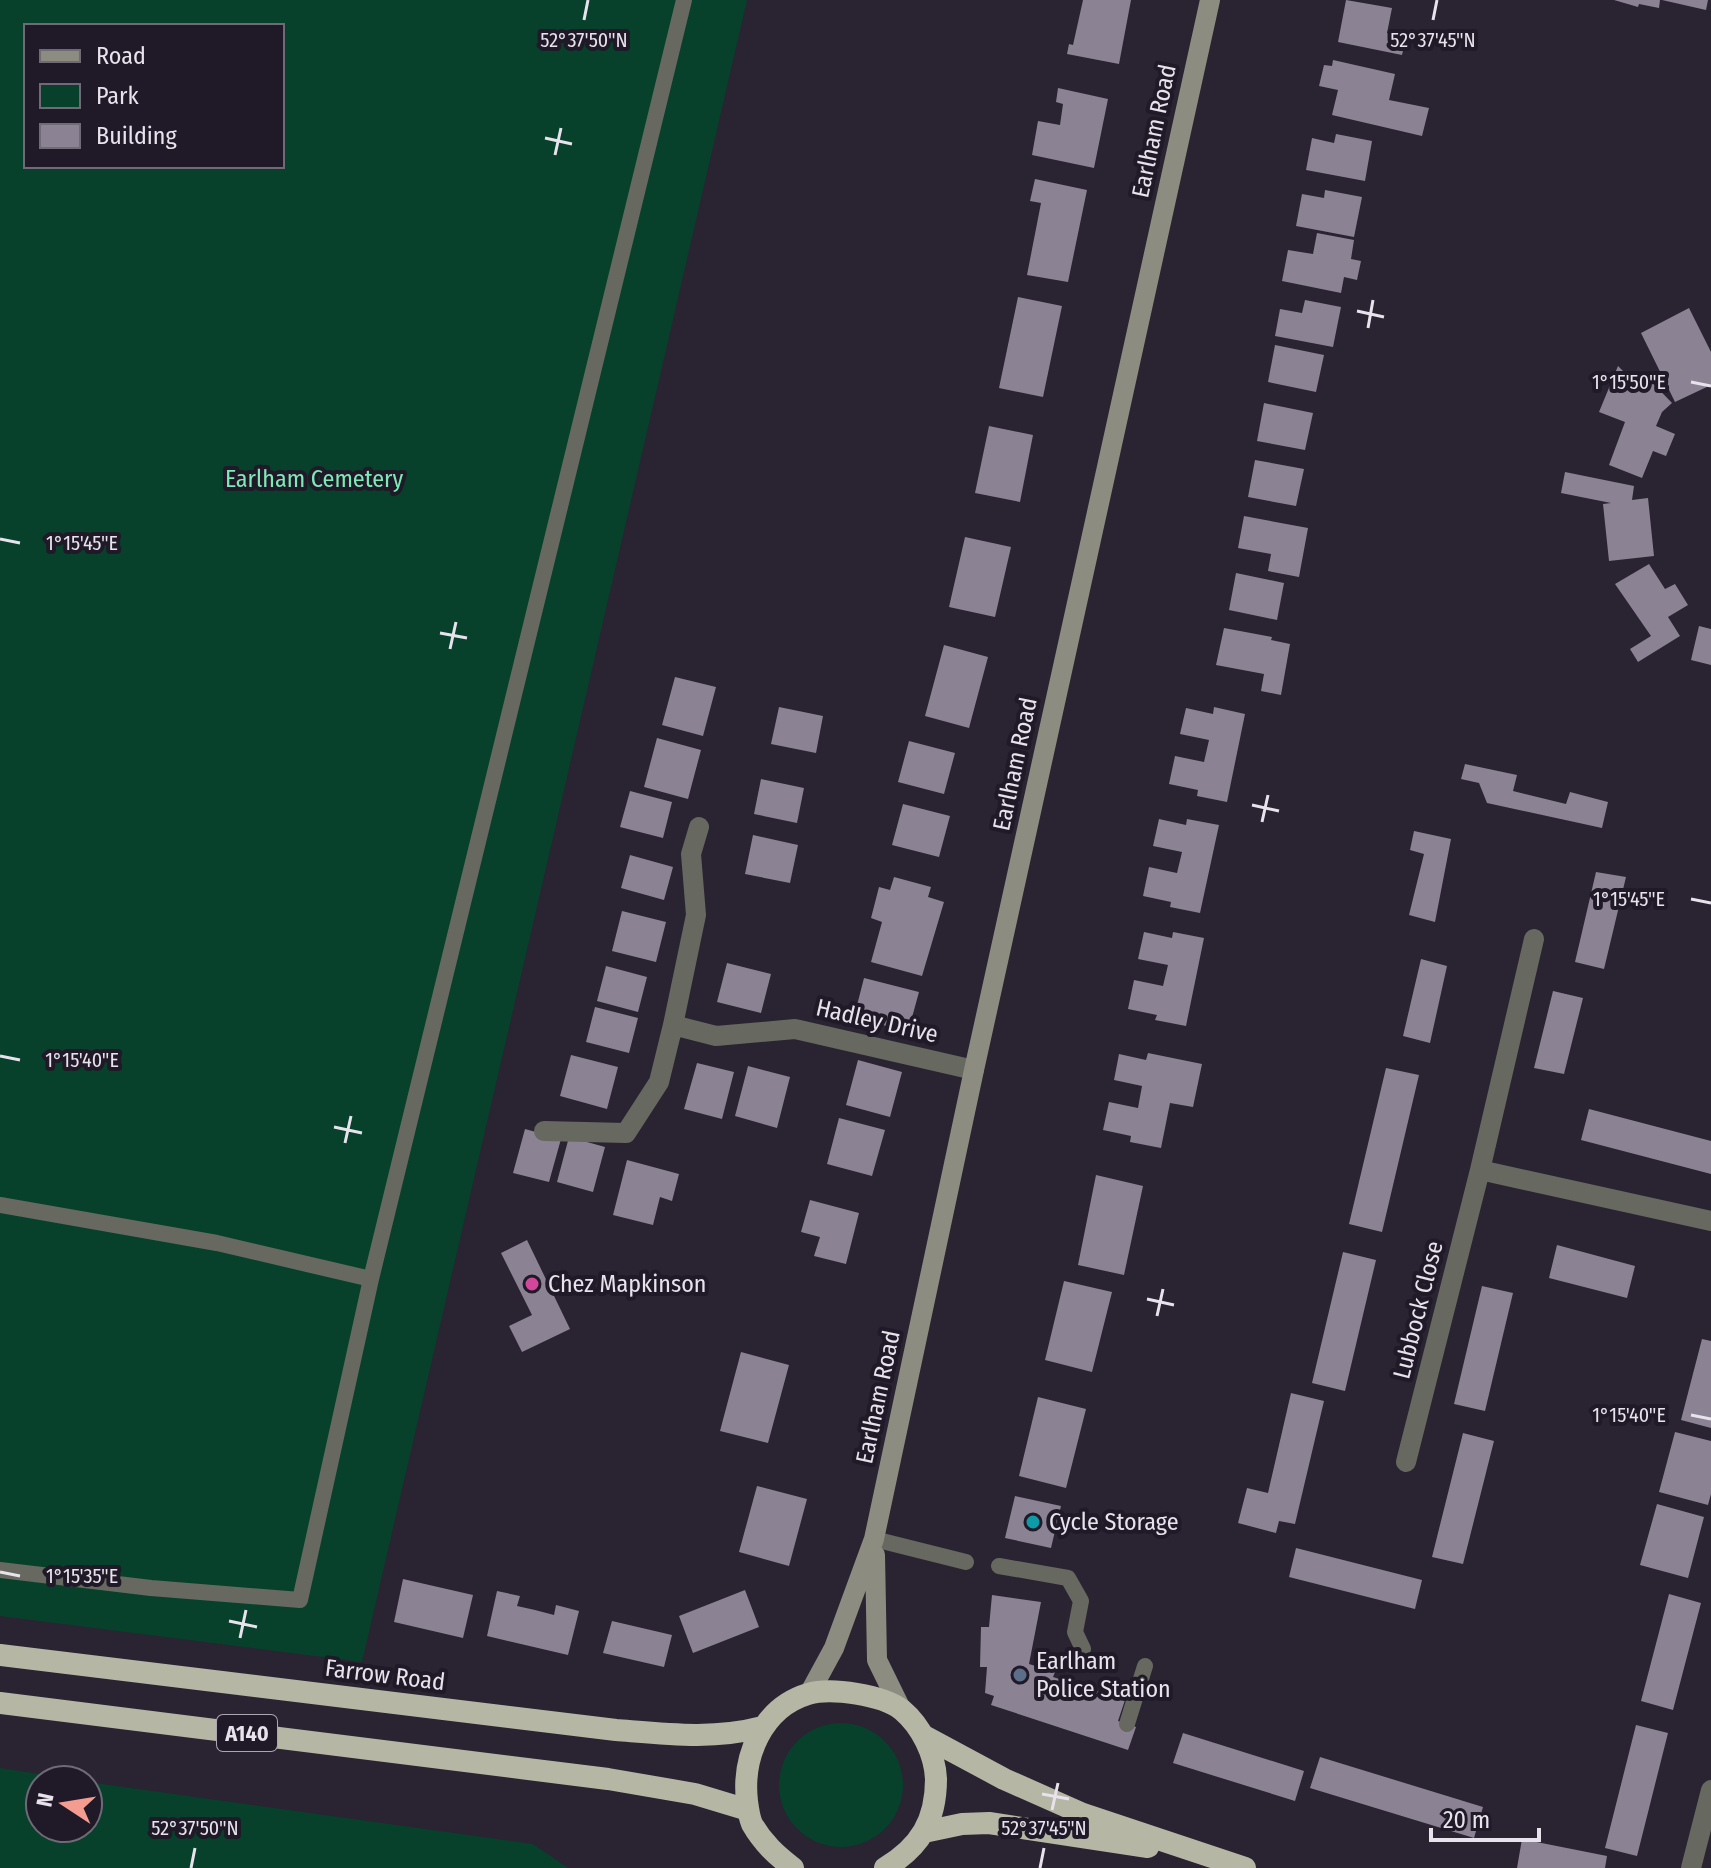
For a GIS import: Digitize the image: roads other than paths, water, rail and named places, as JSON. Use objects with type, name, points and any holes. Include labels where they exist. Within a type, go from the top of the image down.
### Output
[{"type":"highway","name":"Farrow Road","points":[[0,1655],[616,1730],[698,1736],[738,1734],[763,1727]]},
{"type":"highway","points":[[809,1694],[837,1691],[867,1696],[901,1709],[924,1736],[935,1767],[936,1801],[924,1832],[902,1862],[885,1868]]},
{"type":"highway","name":"A140","points":[[793,1868],[770,1851],[751,1822],[745,1781],[750,1753],[763,1727],[783,1707],[809,1694]]},
{"type":"highway","name":"A140","points":[[0,1703],[608,1779],[695,1794],[748,1810]]},
{"type":"highway","points":[[924,1736],[1004,1779],[1083,1814],[1245,1868]]},
{"type":"highway","points":[[924,1832],[962,1824],[989,1823],[1105,1839],[1220,1860]]},
{"type":"main road","name":"Earlham Road","points":[[809,1694],[834,1648],[874,1539],[1210,0]]},
{"type":"main road","name":"Earlham Road","points":[[874,1539],[877,1660],[901,1709]]},
{"type":"street","points":[[544,1131],[626,1133],[659,1082],[696,915],[691,854],[699,827]]},
{"type":"street","name":"Lubbock Close","points":[[1406,1462],[1480,1170],[1534,939]]},
{"type":"street","name":"Hadley Drive","points":[[673,1025],[716,1036],[795,1029],[974,1070]]},
{"type":"street","points":[[1480,1170],[1711,1221]]},
{"type":"street","points":[[1691,1868],[1711,1790]]},
{"type":"lane","points":[[0,1570],[151,1588],[300,1600],[371,1279],[684,0]]},
{"type":"lane","points":[[0,1205],[217,1243],[371,1279]]},
{"type":"lane","points":[[874,1539],[966,1562]]},
{"type":"lane","points":[[999,1566],[1068,1578],[1081,1601],[1075,1632],[1083,1649]]},
{"type":"lane","points":[[1127,1724],[1145,1666]]},
{"type":"place","name":"Chez Mapkinson","points":[[532,1284]]},
{"type":"place","name":"Cycle Storage","points":[[1033,1522]]},
{"type":"place","name":"Earlham Police Station","points":[[1020,1675]]},
{"type":"park label","name":"Earlham Cemetery","points":[[314,479]]}]
